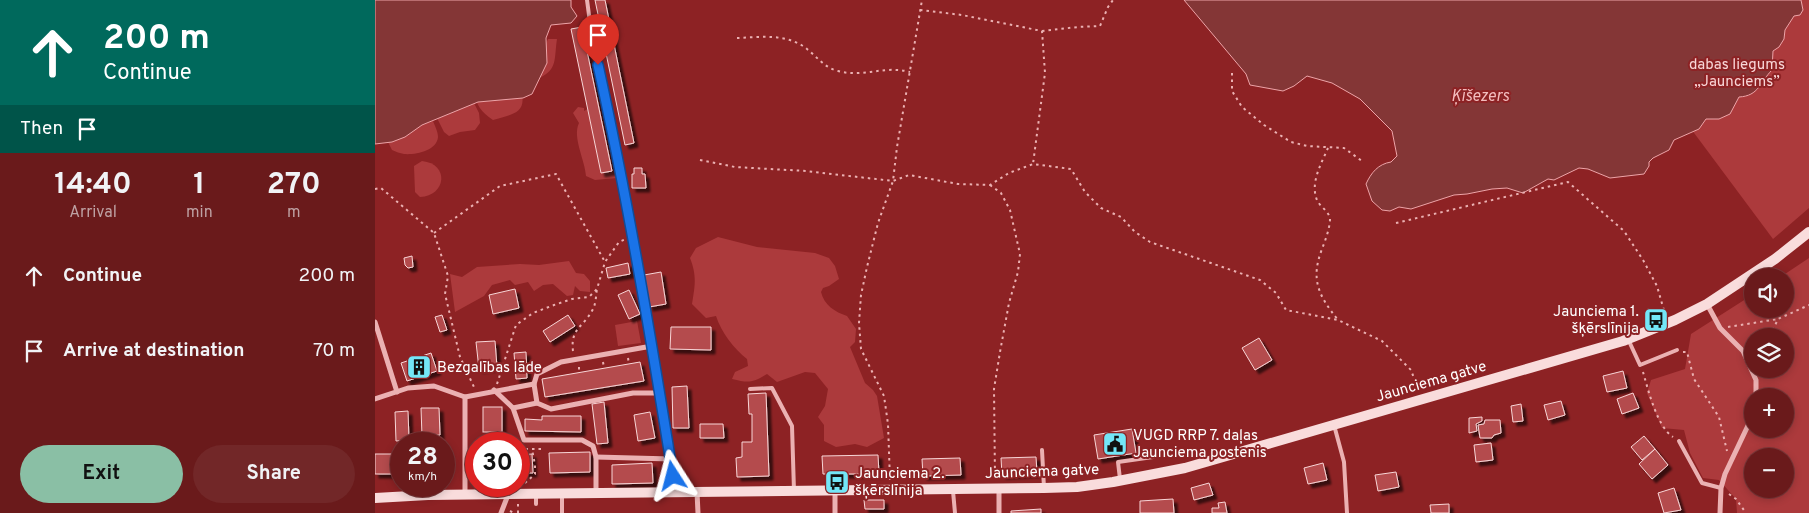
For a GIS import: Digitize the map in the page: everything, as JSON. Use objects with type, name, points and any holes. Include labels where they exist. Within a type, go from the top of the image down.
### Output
[{"type":"main road","name":"Jaunciema gatve","points":[[525,497],[536,499],[562,494],[596,493],[1077,487],[1121,481],[1185,468],[1628,339],[1667,324],[1707,304],[1775,259],[1809,232]]},
{"type":"main road","name":"Jaunciema gatve","points":[[375,498],[465,494]]},
{"type":"street","points":[[621,170],[676,492]]},
{"type":"street","points":[[1707,304],[1720,328],[1743,350],[1756,380],[1756,388]]},
{"type":"street","points":[[375,322],[397,392]]},
{"type":"street","points":[[537,403],[534,384],[537,374],[553,365],[652,346]]},
{"type":"street","points":[[375,399],[408,388],[434,386],[465,397],[534,384]]},
{"type":"street","points":[[495,390],[513,408],[524,440],[582,440],[593,446],[596,457],[596,493]]},
{"type":"street","points":[[513,408],[537,403],[551,409],[633,393],[660,393]]},
{"type":"street","points":[[465,397],[465,432]]},
{"type":"street","points":[[1720,513],[1721,488],[1730,461],[1744,435]]},
{"type":"street","points":[[596,457],[671,459]]},
{"type":"street","points":[[997,488],[999,513]]},
{"type":"street","points":[[835,490],[835,513]]},
{"type":"street","points":[[697,492],[698,513]]},
{"type":"street","points":[[501,513],[507,497]]},
{"type":"lane","points":[[587,0],[591,30],[621,170]]},
{"type":"lane","points":[[1628,339],[1640,365],[1677,350]]},
{"type":"lane","points":[[750,389],[772,388],[791,426],[793,491]]},
{"type":"lane","points":[[1334,425],[1344,462],[1347,513]]},
{"type":"lane","points":[[1679,441],[1702,483],[1721,488]]},
{"type":"lane","points":[[1042,450],[1045,488]]},
{"type":"lane","points":[[1121,481],[1118,462],[1153,457]]},
{"type":"lane","points":[[953,489],[955,513]]},
{"type":"lane","points":[[562,494],[562,513]]},
{"type":"path","points":[[890,489],[888,424],[883,396],[861,350],[859,323],[861,295],[867,267],[878,223],[893,181],[922,0]]},
{"type":"path","points":[[921,10],[962,15],[1042,31],[1100,26],[1113,0]]},
{"type":"path","points":[[1033,164],[1045,73],[1042,31]]},
{"type":"path","points":[[737,38],[777,37],[794,41],[836,71],[854,74],[897,69],[910,72]]},
{"type":"path","points":[[1232,73],[1232,91],[1241,107],[1264,125],[1291,142],[1307,146],[1344,148],[1362,162]]},
{"type":"path","points":[[1328,148],[1315,180],[1317,200],[1326,211],[1329,219],[1325,240],[1317,262],[1316,282],[1327,306],[1338,320]]},
{"type":"path","points":[[700,160],[735,167],[805,171],[893,181],[909,175],[958,184],[990,185],[1009,173],[1033,164],[1071,169],[1085,192],[1101,208],[1121,217],[1135,232],[1151,242],[1260,280],[1276,293],[1286,310],[1338,320],[1382,341],[1411,370],[1422,400]]},
{"type":"path","points":[[434,233],[500,186],[556,174],[605,262]]},
{"type":"path","points":[[1396,223],[1568,182],[1623,231],[1643,260],[1657,286],[1667,324]]},
{"type":"path","points":[[990,185],[1001,193],[1010,210],[1020,254],[1018,272],[1009,303],[1001,344],[994,389],[997,488]]},
{"type":"path","points":[[375,189],[381,188],[434,233],[448,276],[445,294],[460,357],[477,394]]},
{"type":"path","points":[[575,360],[572,340],[593,308],[605,262],[619,242],[632,236]]},
{"type":"path","points":[[495,390],[516,325],[533,313],[572,299],[589,297],[597,288]]},
{"type":"path","points":[[1794,311],[1809,305]]},
{"type":"path","points":[[1720,328],[1777,318]]},
{"type":"path","points":[[1773,328],[1777,318]]},
{"type":"path","points":[[1677,350],[1687,352],[1694,379],[1719,417],[1730,461]]},
{"type":"path","points":[[628,360],[629,364]]},
{"type":"path","points":[[603,364],[604,368]]},
{"type":"path","points":[[1640,365],[1653,404],[1667,433],[1679,441]]},
{"type":"path","points":[[530,479],[535,474],[532,449]]},
{"type":"path","points":[[1721,488],[1736,499],[1746,513]]},
{"type":"green space","name":"dabas liegums „Jaunciems”","points":[[1625,0],[1809,0],[1809,208],[1773,239],[1610,20]]},
{"type":"green space","points":[[548,39],[557,39],[554,63],[545,75],[539,78],[533,70]]},
{"type":"green space","points":[[520,88],[522,96],[521,108],[513,114],[493,120],[480,108],[474,91]]},
{"type":"green space","points":[[472,99],[479,113],[480,123],[475,130],[449,136],[444,132],[435,114]]},
{"type":"green space","points":[[578,107],[584,108],[584,111],[588,109],[601,173],[617,170],[617,178],[595,180],[586,176],[577,135],[579,123],[573,113]]},
{"type":"green space","points":[[433,121],[438,137],[437,142],[430,149],[409,154],[392,150],[388,142],[389,135]]},
{"type":"green space","points":[[422,161],[431,163],[437,168],[441,173],[441,180],[435,191],[420,197],[415,192],[414,166]]},
{"type":"green space","points":[[718,237],[757,247],[815,253],[829,258],[835,266],[839,279],[823,288],[821,292],[822,297],[834,310],[847,316],[856,329],[855,342],[850,347],[865,383],[877,396],[884,438],[867,447],[855,444],[836,447],[824,441],[824,425],[818,417],[825,406],[828,389],[815,373],[805,372],[777,382],[767,374],[750,381],[732,379],[735,372],[748,366],[747,359],[729,340],[716,316],[706,318],[692,304],[695,281],[690,258],[696,248]]},
{"type":"green space","points":[[1809,258],[1809,513],[1737,513],[1736,499],[1719,480],[1703,478],[1690,453],[1684,430],[1662,428],[1647,393],[1651,380],[1685,369],[1691,334],[1744,300],[1744,318],[1794,318],[1794,268]]},
{"type":"green space","points":[[569,261],[576,273],[584,274],[590,281],[590,292],[580,291],[575,286],[573,295],[567,296],[553,284],[543,285],[534,291],[528,282],[515,285],[510,280],[492,285],[484,296],[455,312],[450,274],[462,277],[477,267],[520,264],[539,265]]},
{"type":"green space","points":[[637,321],[641,343],[618,346],[615,325]]},
{"type":"water","points":[[375,0],[571,0],[571,7],[577,16],[571,23],[551,25],[546,38],[547,63],[532,94],[523,98],[478,102],[422,125],[405,137],[392,142],[375,144]]},
{"type":"water","name":"Ķīšezers","points":[[1184,0],[1801,0],[1803,10],[1800,15],[1794,16],[1785,30],[1784,39],[1779,47],[1773,51],[1772,70],[1759,88],[1751,94],[1739,97],[1730,114],[1719,119],[1706,119],[1699,129],[1674,140],[1669,150],[1649,162],[1649,166],[1644,174],[1610,178],[1588,169],[1579,168],[1554,180],[1548,179],[1523,193],[1507,188],[1492,189],[1454,195],[1411,209],[1399,207],[1390,211],[1382,210],[1372,201],[1366,184],[1375,170],[1391,162],[1397,156],[1392,131],[1360,99],[1332,83],[1307,76],[1294,86],[1283,91],[1250,85],[1246,74]]},
{"type":"building","points":[[595,0],[605,0],[634,143],[625,145]]},
{"type":"building","points":[[582,27],[612,171],[601,173],[571,29]]},
{"type":"building","points":[[634,168],[642,168],[642,174],[645,174],[646,188],[632,188]]},
{"type":"building","points":[[412,256],[413,267],[408,268],[405,265],[404,258]]},
{"type":"building","points":[[628,263],[630,274],[608,278],[606,268]]},
{"type":"building","points":[[661,272],[666,304],[649,307],[644,275]]},
{"type":"building","points":[[515,289],[519,308],[493,314],[489,295]]},
{"type":"building","points":[[629,290],[640,314],[629,319],[618,295]]},
{"type":"building","points":[[442,315],[447,330],[440,332],[435,317]]},
{"type":"building","points":[[568,315],[575,326],[550,342],[543,331]]},
{"type":"building","points":[[671,327],[711,327],[711,350],[670,349]]},
{"type":"building","points":[[1259,338],[1272,360],[1255,370],[1242,348]]},
{"type":"building","points":[[495,341],[497,367],[479,369],[476,342]]},
{"type":"building","points":[[526,352],[527,378],[516,379],[514,353]]},
{"type":"building","name":"Bezgalības lāde","points":[[431,353],[437,371],[407,381],[401,363]]},
{"type":"building","points":[[640,362],[644,381],[545,397],[542,379]]},
{"type":"building","points":[[1623,371],[1627,388],[1607,392],[1603,376]]},
{"type":"building","points":[[687,386],[689,428],[673,428],[672,387]]},
{"type":"building","points":[[766,393],[769,476],[737,477],[736,458],[742,457],[742,442],[752,442],[752,414],[749,414],[748,394]]},
{"type":"building","points":[[1633,393],[1639,408],[1622,414],[1617,399]]},
{"type":"building","points":[[1561,401],[1565,415],[1548,420],[1544,405]]},
{"type":"building","points":[[604,402],[608,443],[597,444],[592,404]]},
{"type":"building","points":[[1521,404],[1523,421],[1513,422],[1511,406]]},
{"type":"building","points":[[483,407],[502,407],[502,432],[483,432]]},
{"type":"building","points":[[421,408],[439,408],[440,432],[422,432]]},
{"type":"building","points":[[408,411],[409,432],[396,432],[395,412]]},
{"type":"building","points":[[650,412],[655,438],[638,441],[634,415]]},
{"type":"building","points":[[542,416],[581,416],[581,432],[525,431],[525,419],[542,420]]},
{"type":"building","points":[[1482,417],[1482,421],[1476,424],[1477,431],[1469,433],[1469,418]]},
{"type":"building","points":[[1485,420],[1500,420],[1501,433],[1494,435],[1492,438],[1480,438],[1478,425],[1484,424]]},
{"type":"building","points":[[700,424],[723,424],[724,438],[700,438]]},
{"type":"building","name":"VUGD RRP 7. daļas Jaunciema postenis","points":[[1132,429],[1136,453],[1098,459],[1094,435]]},
{"type":"building","points":[[1644,436],[1655,449],[1642,460],[1631,447]]},
{"type":"building","points":[[1491,443],[1493,460],[1476,462],[1474,445]]},
{"type":"building","points":[[1655,449],[1668,465],[1652,479],[1639,464]]},
{"type":"building","points":[[590,452],[590,472],[550,473],[549,453]]},
{"type":"building","points":[[375,454],[390,454],[390,474],[375,474]]},
{"type":"building","points":[[530,454],[532,454],[533,473],[530,473]]},
{"type":"building","points":[[878,455],[879,474],[823,474],[822,456]]},
{"type":"building","points":[[1036,457],[1037,473],[1002,475],[1001,458]]},
{"type":"building","points":[[960,458],[961,475],[923,476],[922,459]]},
{"type":"building","points":[[652,463],[653,483],[612,484],[612,465]]},
{"type":"building","points":[[1323,463],[1327,480],[1308,484],[1304,468]]},
{"type":"building","points":[[1396,472],[1399,487],[1378,491],[1375,475]]},
{"type":"building","points":[[1209,483],[1213,495],[1194,500],[1191,488]]},
{"type":"building","points":[[1674,488],[1681,510],[1664,513],[1658,493]]},
{"type":"building","points":[[1173,499],[1174,513],[1140,513],[1140,501]]},
{"type":"building","points":[[864,500],[884,500],[884,509],[865,509]]},
{"type":"building","points":[[1225,502],[1227,513],[1212,513],[1212,508],[1219,508],[1218,503]]},
{"type":"building","points":[[1449,504],[1449,513],[1431,513],[1430,505]]},
{"type":"building","points":[[1041,509],[1041,513],[1011,513],[1011,511]]},
{"type":"place","name":"Jaunciema 1. šķērslīnija","points":[[1656,320]]},
{"type":"place","name":"Bezgalības lāde","points":[[419,367]]},
{"type":"place","name":"VUGD RRP 7. daļas Jaunciema postenis","points":[[1115,444]]},
{"type":"place","name":"Jaunciema 2. šķērslīnija","points":[[837,482]]},
{"type":"route","points":[[598,65],[621,170],[673,476]]}]
